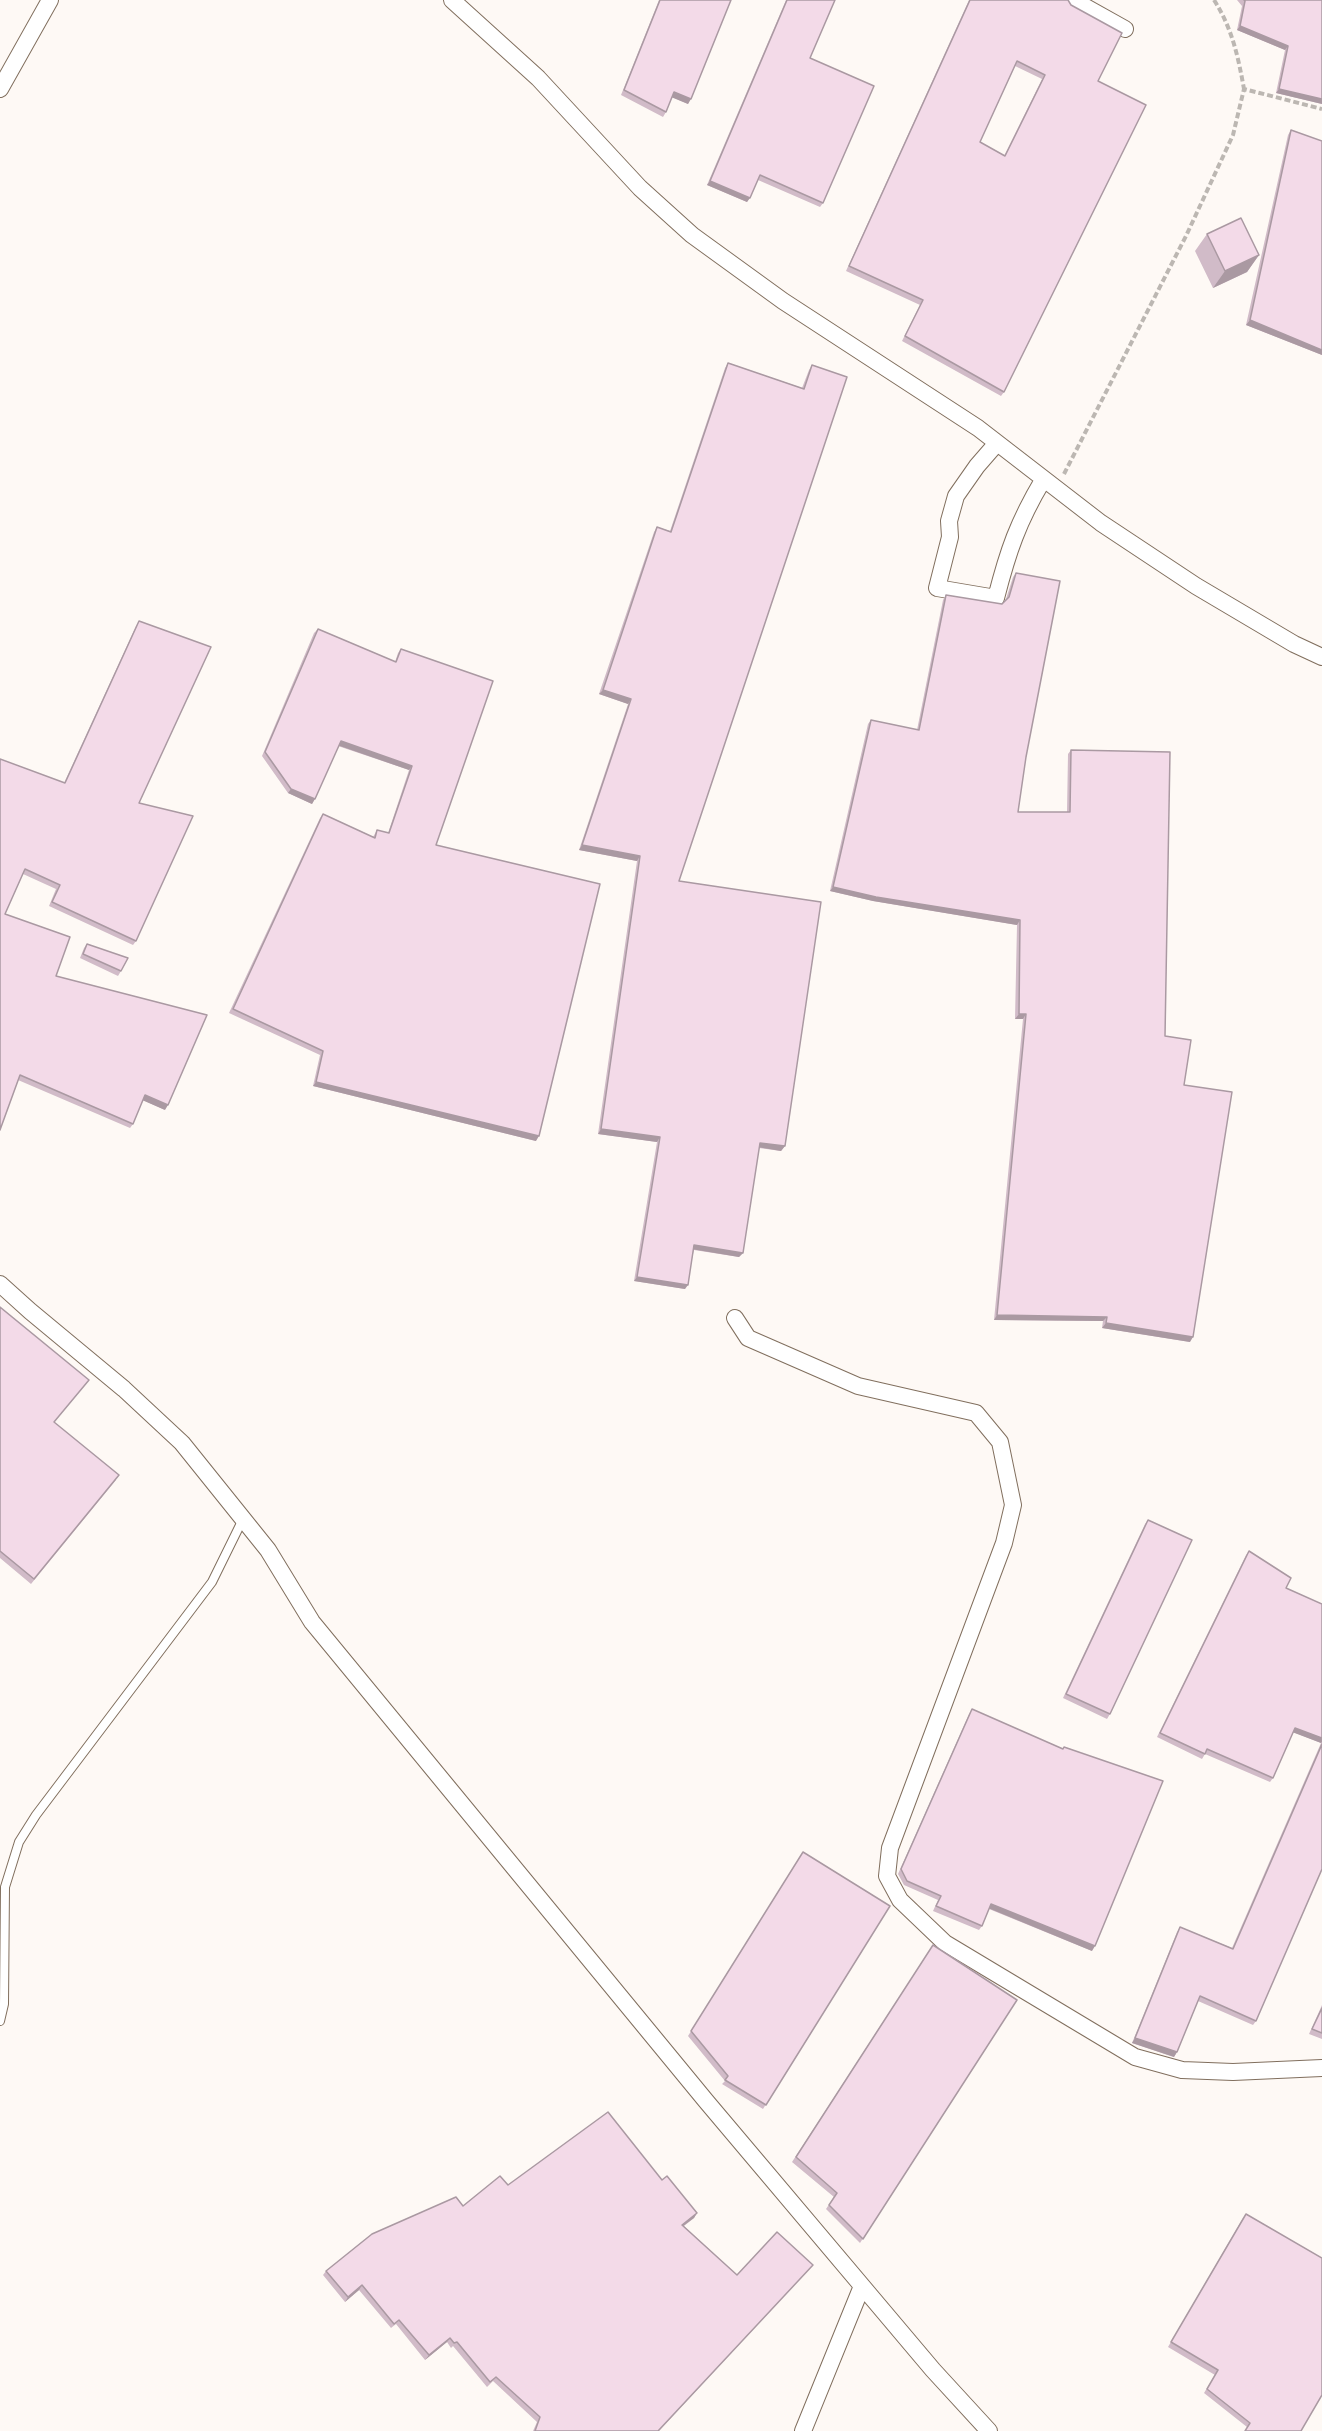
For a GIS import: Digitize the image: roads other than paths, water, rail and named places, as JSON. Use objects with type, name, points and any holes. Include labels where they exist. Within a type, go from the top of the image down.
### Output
[{"type":"street","points":[[0,89],[50,0]]},
{"type":"street","points":[[452,0],[538,78],[640,188],[692,235],[783,301],[968,422],[1101,523],[1196,586],[1294,644],[1322,657]]},
{"type":"street","points":[[1073,0],[1125,29]]},
{"type":"street","points":[[997,444],[977,466],[956,496],[949,521],[950,537],[937,588],[996,598],[1010,546],[1024,512],[1050,485]]},
{"type":"street","points":[[0,1284],[124,1389],[182,1443],[268,1550],[319,1631],[706,2101],[933,2370],[989,2431]]},
{"type":"street","points":[[735,1318],[748,1338],[858,1386],[976,1413],[1000,1442],[1013,1505],[1004,1543],[890,1848],[887,1875],[900,1900],[945,1943],[1135,2057],[1182,2070],[1233,2072],[1322,2068]]},
{"type":"street","points":[[803,2431],[862,2286]]},
{"type":"lane","points":[[0,2021],[4,2004],[5,1887],[19,1842],[36,1815],[212,1582],[243,1519]]}]
